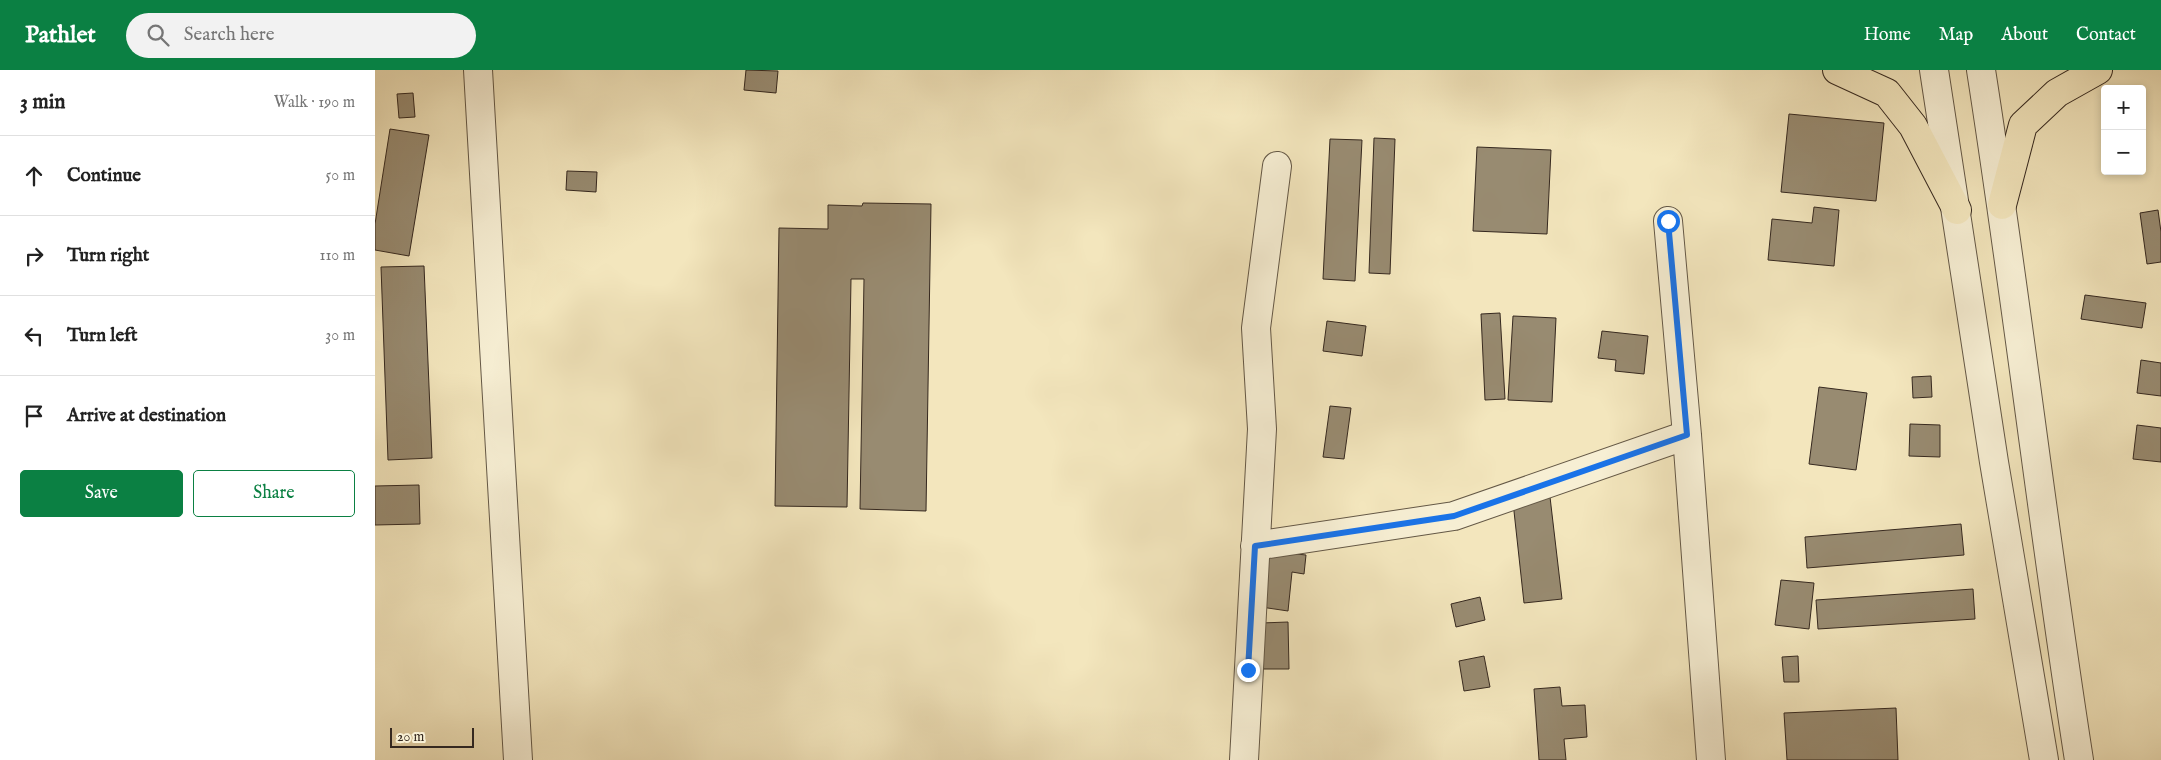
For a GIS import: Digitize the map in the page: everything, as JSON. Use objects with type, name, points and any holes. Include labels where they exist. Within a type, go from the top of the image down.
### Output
[{"type":"main road","points":[[1837,70],[1887,92],[1913,126],[1957,210]]},
{"type":"main road","points":[[2002,205],[2023,125],[2057,93],[2098,70]]},
{"type":"street","points":[[478,70],[518,760]]},
{"type":"street","points":[[1935,70],[1994,462],[2044,760]]},
{"type":"street","points":[[1981,70],[2002,205],[2059,630],[2079,760]]},
{"type":"street","points":[[1245,760],[1262,429],[1256,328],[1277,166]]},
{"type":"street","points":[[1668,221],[1687,435],[1711,760]]},
{"type":"street","points":[[1255,546],[1454,516],[1687,435]]},
{"type":"building","points":[[746,70],[778,71],[776,93],[744,90]]},
{"type":"building","points":[[413,93],[415,117],[399,118],[397,94]]},
{"type":"building","points":[[1789,114],[1884,123],[1876,201],[1781,192]]},
{"type":"building","points":[[390,129],[429,135],[409,256],[375,250],[375,224]]},
{"type":"building","points":[[1374,138],[1395,139],[1390,274],[1369,273]]},
{"type":"building","points":[[1330,139],[1362,140],[1355,281],[1323,279]]},
{"type":"building","points":[[1477,147],[1551,150],[1547,234],[1473,231]]},
{"type":"building","points":[[567,171],[597,172],[596,192],[566,190]]},
{"type":"building","points":[[863,203],[931,204],[926,511],[860,509],[864,279],[851,279],[847,507],[775,506],[779,228],[828,229],[828,205],[862,206]]},
{"type":"building","points":[[1814,207],[1839,210],[1834,266],[1768,260],[1772,219],[1812,223]]},
{"type":"building","points":[[2158,210],[2161,232],[2161,262],[2147,264],[2140,213]]},
{"type":"building","points":[[424,266],[432,458],[388,460],[381,267]]},
{"type":"building","points":[[2085,295],[2146,303],[2142,328],[2081,319]]},
{"type":"building","points":[[1500,313],[1505,399],[1485,400],[1481,314]]},
{"type":"building","points":[[1513,316],[1556,318],[1552,402],[1508,400]]},
{"type":"building","points":[[1327,321],[1366,326],[1362,356],[1323,351]]},
{"type":"building","points":[[1602,331],[1648,336],[1644,374],[1615,371],[1616,360],[1598,358]]},
{"type":"building","points":[[2141,360],[2161,363],[2161,396],[2137,393]]},
{"type":"building","points":[[1931,376],[1932,397],[1913,398],[1912,377]]},
{"type":"building","points":[[1819,387],[1867,393],[1856,470],[1809,464]]},
{"type":"building","points":[[1330,406],[1351,408],[1344,459],[1323,457]]},
{"type":"building","points":[[1910,424],[1940,425],[1940,457],[1909,456]]},
{"type":"building","points":[[2137,425],[2161,428],[2161,462],[2133,459]]},
{"type":"building","points":[[419,485],[420,524],[375,525],[375,486]]},
{"type":"building","points":[[1550,497],[1562,599],[1524,603],[1513,502]]},
{"type":"building","points":[[1961,524],[1964,555],[1807,568],[1805,537]]},
{"type":"building","points":[[1268,551],[1306,555],[1304,574],[1292,572],[1288,611],[1261,607]]},
{"type":"building","points":[[1781,580],[1814,583],[1809,629],[1775,625]]},
{"type":"building","points":[[1973,589],[1975,619],[1818,629],[1816,600]]},
{"type":"building","points":[[1480,597],[1485,620],[1456,627],[1451,604]]},
{"type":"building","points":[[1288,622],[1289,669],[1262,669],[1261,623]]},
{"type":"building","points":[[1484,656],[1490,687],[1464,691],[1459,661]]},
{"type":"building","points":[[1798,656],[1799,682],[1784,682],[1782,657]]},
{"type":"building","points":[[1560,687],[1562,706],[1585,705],[1587,737],[1564,739],[1566,760],[1539,760],[1534,689]]},
{"type":"building","points":[[1896,708],[1898,760],[1787,760],[1784,713]]},
{"type":"route","points":[[1248,670],[1255,546],[1454,516],[1687,435],[1668,221]]}]
